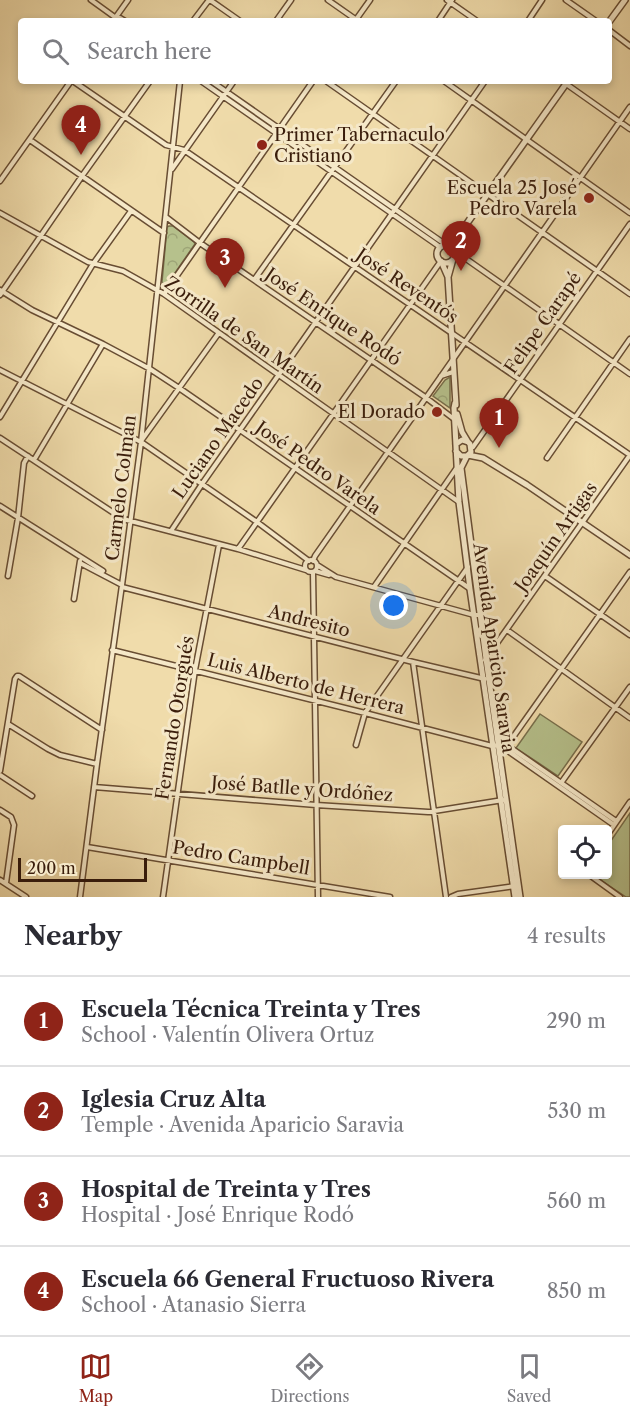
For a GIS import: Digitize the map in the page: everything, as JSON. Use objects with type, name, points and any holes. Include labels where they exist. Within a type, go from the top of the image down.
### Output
[{"type":"street","points":[[91,0],[113,18]]},
{"type":"street","points":[[116,18],[128,0]]},
{"type":"street","points":[[195,18],[209,0],[236,18]]},
{"type":"street","points":[[278,18],[291,0]]},
{"type":"street","points":[[328,0],[353,18]]},
{"type":"street","points":[[357,18],[370,0]]},
{"type":"street","points":[[530,18],[542,0]]},
{"type":"street","points":[[566,0],[592,18]]},
{"type":"street","points":[[612,18],[625,0]]},
{"type":"street","points":[[440,18],[450,1],[473,18]]},
{"type":"street","points":[[612,32],[630,46]]},
{"type":"street","points":[[0,181],[70,84]]},
{"type":"street","points":[[76,84],[124,116]]},
{"type":"street","points":[[1,292],[148,84]]},
{"type":"street","name":"Carmelo Colman","points":[[80,897],[150,369],[180,84]]},
{"type":"street","points":[[207,84],[225,94],[442,242],[444,246]]},
{"type":"street","points":[[214,84],[225,94]]},
{"type":"street","points":[[171,170],[232,84]]},
{"type":"street","points":[[164,294],[311,84]]},
{"type":"street","points":[[330,84],[630,294]]},
{"type":"street","points":[[254,280],[394,84]]},
{"type":"street","points":[[448,84],[630,213]]},
{"type":"street","name":"Luciano Macedo","points":[[171,531],[201,484],[483,84]]},
{"type":"street","points":[[441,261],[437,253],[458,236],[564,84]]},
{"type":"street","points":[[568,84],[630,129]]},
{"type":"street","points":[[306,570],[306,563],[315,556],[350,507],[630,107]]},
{"type":"street","name":"José Reventós","points":[[124,116],[166,145],[184,150],[630,455]]},
{"type":"street","points":[[30,140],[164,233]]},
{"type":"street","points":[[0,417],[93,264],[131,211]]},
{"type":"street","name":"Zorrilla de San Martín","points":[[0,213],[93,264],[123,271],[164,294],[459,502]]},
{"type":"street","name":"José Enrique Rodó","points":[[166,217],[454,419]]},
{"type":"street","name":"Felipe Carapé","points":[[470,444],[479,438],[630,224]]},
{"type":"street","name":"Avenida Aparicio Saravia","points":[[458,236],[448,278],[453,372],[458,421],[470,444]]},
{"type":"street","points":[[444,246],[450,246],[454,255]]},
{"type":"street","points":[[454,255],[462,256],[630,374]]},
{"type":"street","points":[[441,261],[448,262],[454,255]]},
{"type":"street","points":[[238,549],[441,261]]},
{"type":"street","name":"Avenida Aparicio Saravia","points":[[441,261],[448,278]]},
{"type":"street","name":"José Pedro Varela","points":[[1,292],[150,369],[470,589]]},
{"type":"street","points":[[141,442],[218,334]]},
{"type":"street","points":[[547,458],[630,339]]},
{"type":"street","points":[[34,460],[103,344]]},
{"type":"street","points":[[0,370],[141,442],[336,577]]},
{"type":"street","points":[[440,376],[453,372]]},
{"type":"street","name":"Avenida Aparicio Saravia","points":[[455,403],[459,502],[471,567],[470,589],[477,615]]},
{"type":"street","points":[[0,438],[123,519],[238,549],[309,572],[336,577],[477,615]]},
{"type":"street","points":[[456,444],[462,440],[470,444],[483,458],[630,555]]},
{"type":"street","points":[[468,456],[471,452],[470,444]]},
{"type":"street","points":[[456,451],[461,456],[483,458]]},
{"type":"street","name":"Joaquín Artigas","points":[[483,660],[507,630],[630,455]]},
{"type":"street","points":[[8,576],[24,463],[28,456]]},
{"type":"street","name":"Avenida Aparicio Saravia","points":[[468,456],[461,468],[471,567],[503,800],[516,886],[520,897]]},
{"type":"street","points":[[374,587],[457,468]]},
{"type":"street","points":[[0,506],[80,560],[103,571]]},
{"type":"street","name":"Fernando Otorgués","points":[[163,897],[195,670],[219,545]]},
{"type":"street","points":[[74,599],[80,560]]},
{"type":"street","name":"Andresito","points":[[80,560],[122,586],[413,662],[486,678]]},
{"type":"street","points":[[317,565],[314,572],[314,636],[318,897]]},
{"type":"street","points":[[356,746],[365,713],[458,581],[471,567]]},
{"type":"street","points":[[615,823],[561,784],[508,751],[506,747],[630,572]]},
{"type":"street","points":[[545,576],[630,635]]},
{"type":"street","points":[[507,630],[630,718]]},
{"type":"street","name":"Luis Alberto de Herrera","points":[[112,650],[506,747]]},
{"type":"street","points":[[413,662],[446,897]]},
{"type":"street","points":[[32,796],[0,773],[17,676],[102,730]]},
{"type":"street","points":[[561,784],[630,687]]},
{"type":"street","points":[[8,724],[60,755],[97,764]]},
{"type":"street","name":"José Batlle y Ordóñez","points":[[94,788],[316,805],[433,811],[503,800]]},
{"type":"street","points":[[612,828],[630,802]]},
{"type":"street","points":[[0,810],[11,817],[14,825],[6,883]]},
{"type":"street","name":"Pedro Campbell","points":[[87,847],[390,897]]},
{"type":"street","points":[[0,879],[26,897]]},
{"type":"street","points":[[595,879],[620,897]]},
{"type":"street","points":[[451,897],[516,886]]},
{"type":"street","name":"Avenida Aparicio Saravia","points":[[515,897],[516,886]]},
{"type":"green space","points":[[173,226],[195,244],[168,283],[164,284],[162,282],[167,227]]},
{"type":"green space","points":[[450,377],[450,408],[433,396]]},
{"type":"green space","points":[[540,714],[582,742],[558,776],[516,748]]},
{"type":"green space","points":[[630,813],[630,897],[626,897],[599,879],[612,879],[612,839]]},
{"type":"place","name":"Primer Tabernaculo Cristiano","points":[[262,145]]},
{"type":"place","name":"Escuela 66 General Fructuoso Rivera","points":[[81,155]]},
{"type":"place","name":"Escuela 25 José Pedro Varela","points":[[589,198]]},
{"type":"place","name":"Iglesia Cruz Alta","points":[[461,271]]},
{"type":"place","name":"Hospital de Treinta y Tres","points":[[225,288]]},
{"type":"place","name":"El Dorado","points":[[437,412]]},
{"type":"place","name":"Escuela Técnica Treinta y Tres","points":[[499,448]]}]
